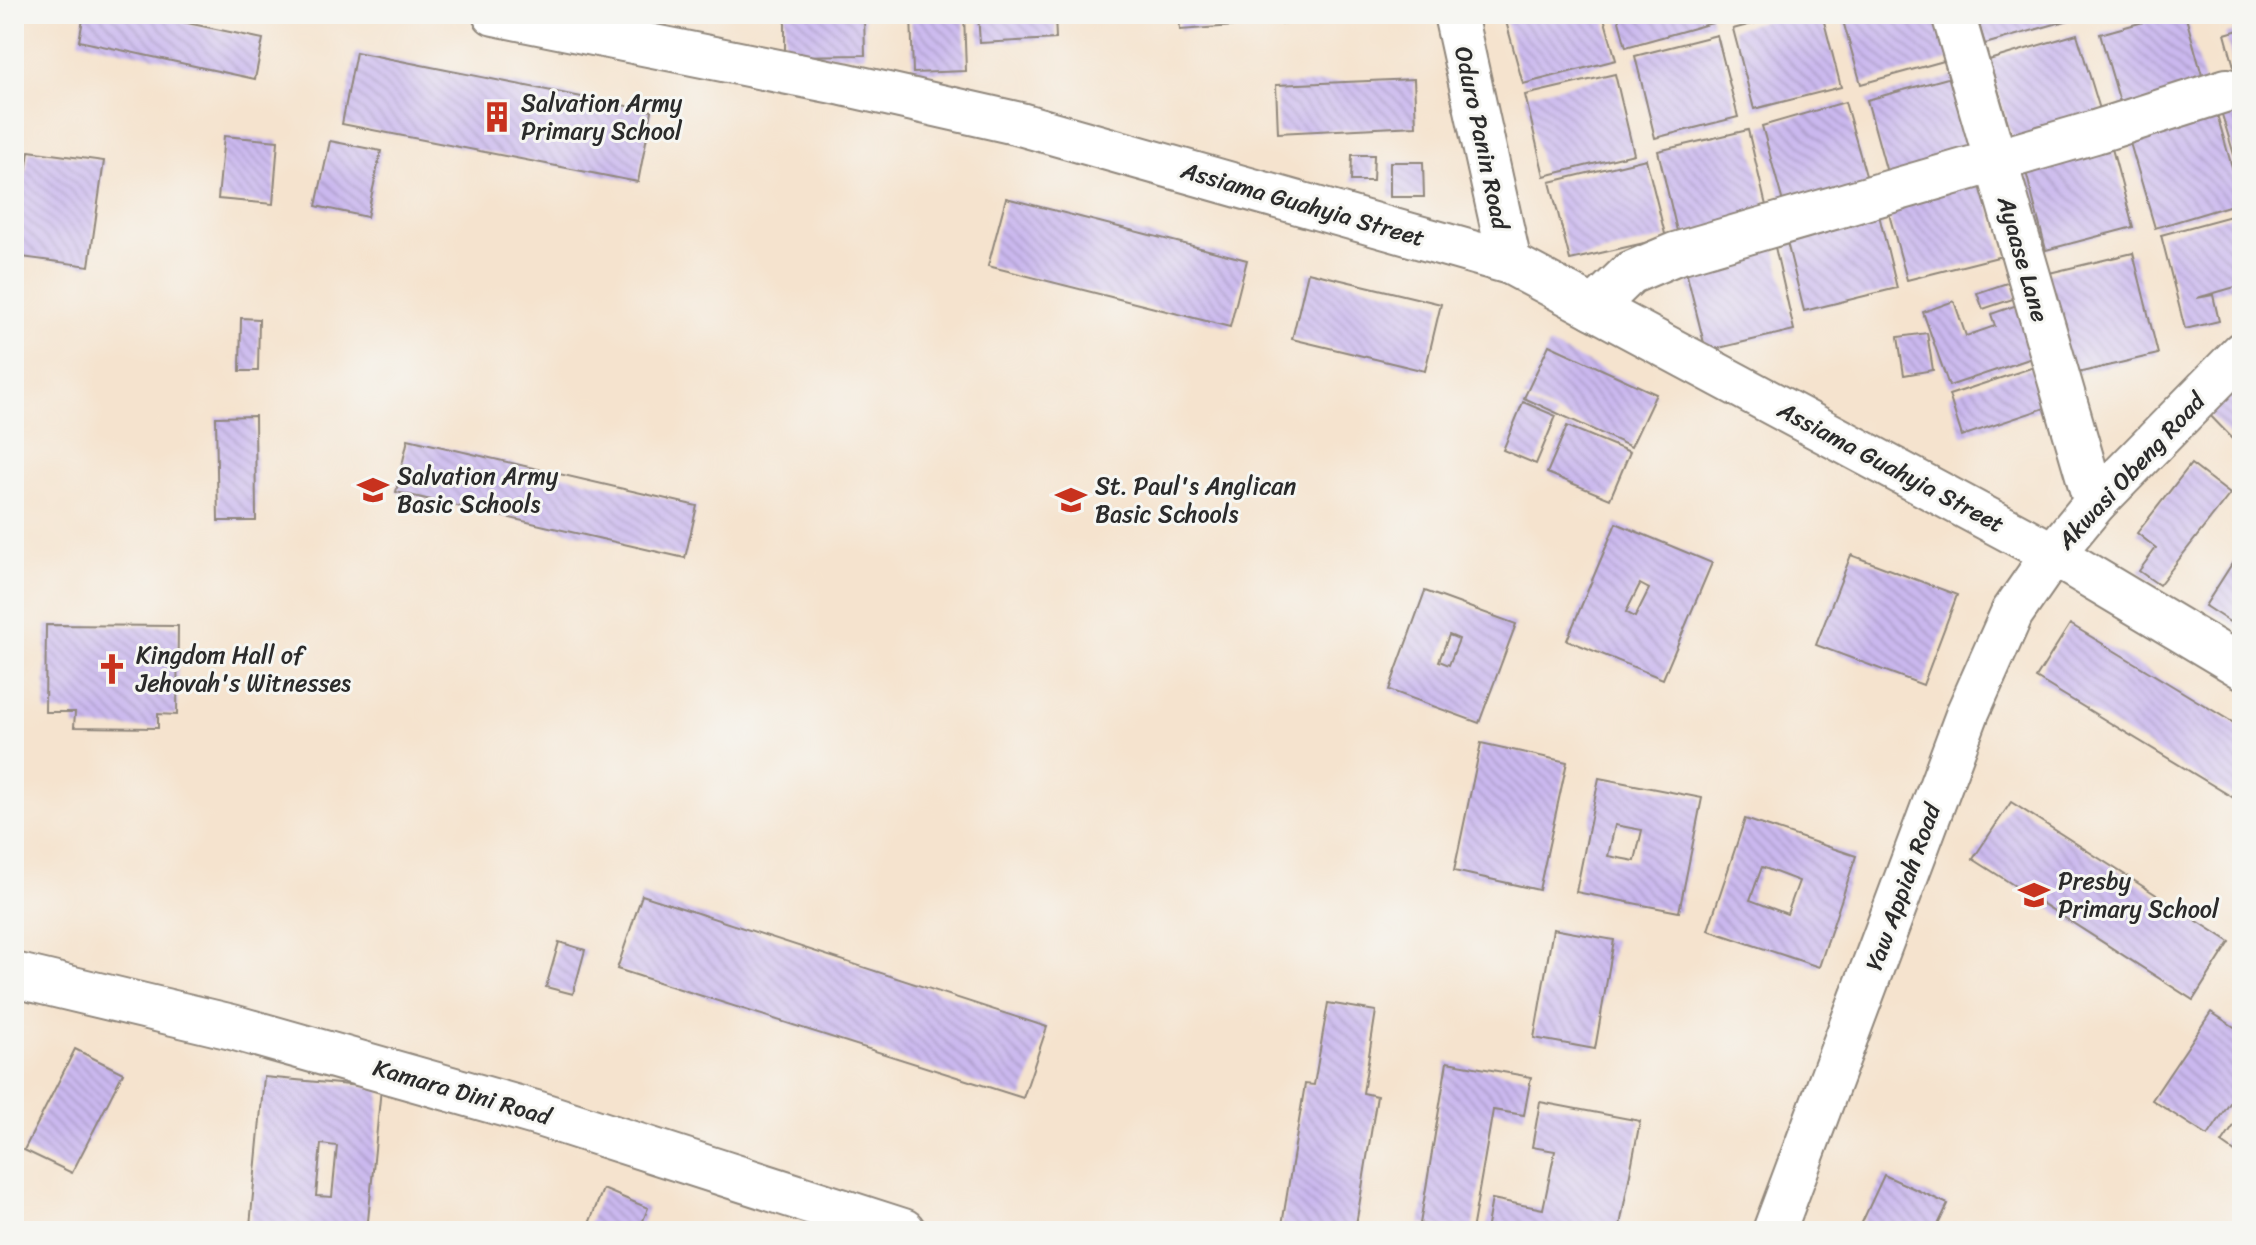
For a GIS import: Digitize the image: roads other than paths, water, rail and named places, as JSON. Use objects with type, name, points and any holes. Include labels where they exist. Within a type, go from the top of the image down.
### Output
[{"type":"street","name":"Assiama Guahyia Street","points":[[494,14],[828,81],[1020,124],[1510,263],[2053,554],[2242,667]]},
{"type":"street","name":"Oduro Panin Road","points":[[1455,14],[1510,263]]},
{"type":"street","name":"Ayaase Lane","points":[[1953,14],[2095,503]]},
{"type":"street","points":[[1594,308],[1630,273],[1675,254],[2227,90]]},
{"type":"street","name":"Akwasi Obeng Road","points":[[2053,554],[2095,503],[2242,353]]},
{"type":"street","name":"Yaw Appiah Road","points":[[1774,1231],[1968,712],[2012,613],[2053,554]]},
{"type":"street","name":"Kamara Dini Road","points":[[14,975],[232,1027],[539,1114],[903,1231]]},
{"type":"place","name":"Salvation Army Primary School","points":[[497,117]]},
{"type":"place","name":"Salvation Army Basic Schools","points":[[373,490]]},
{"type":"place","name":"St. Paul's Anglican Basic Schools","points":[[1071,500]]},
{"type":"place","name":"Kingdom Hall of Jehovah's Witnesses","points":[[112,669]]},
{"type":"place","name":"Presby Primary School","points":[[2034,895]]}]
